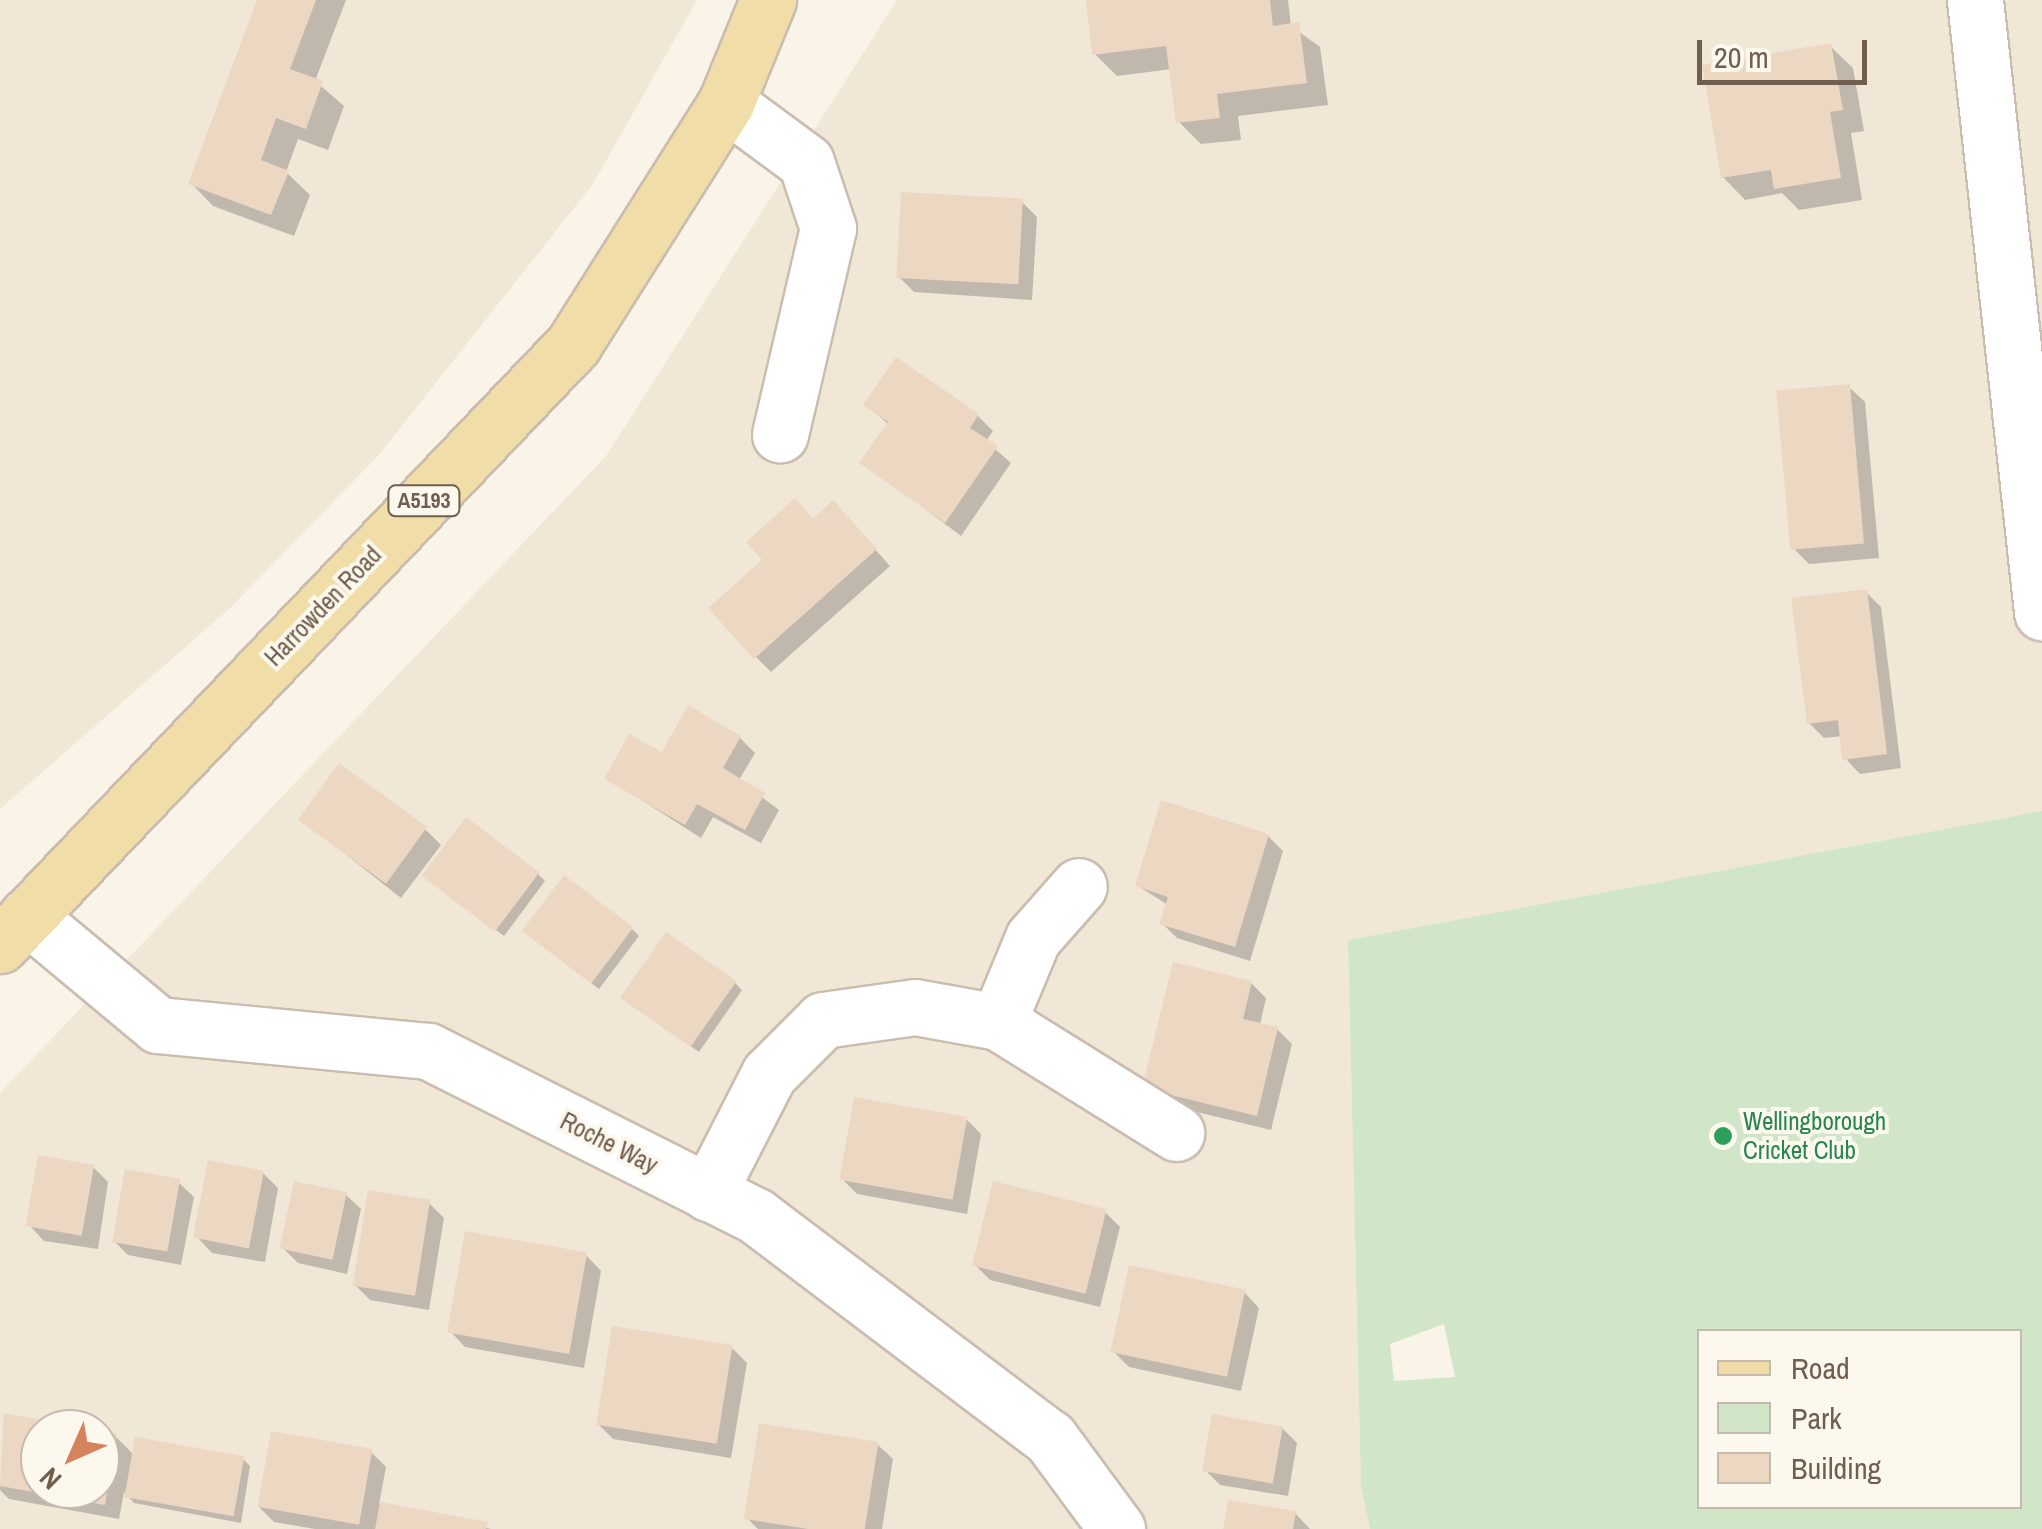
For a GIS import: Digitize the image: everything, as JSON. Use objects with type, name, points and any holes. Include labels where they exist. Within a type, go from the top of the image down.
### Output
[{"type":"main road","name":"Harrowden Road","points":[[13,930],[573,345],[726,103],[768,0]]},
{"type":"street","points":[[1975,0],[2042,612]]},
{"type":"street","points":[[726,103],[806,162],[828,228],[780,434]]},
{"type":"street","points":[[998,1022],[1033,938],[1079,886]]},
{"type":"street","name":"Roche Way","points":[[13,930],[158,1025],[428,1051],[756,1216],[1050,1438],[1116,1529]]},
{"type":"street","points":[[708,1192],[768,1074],[822,1020],[916,1007],[998,1022],[1176,1133]]},
{"type":"shaded area","points":[[0,0],[697,0],[593,184],[378,456],[230,608],[0,809]]},
{"type":"shaded area","points":[[897,0],[2042,0],[2042,811],[1348,940],[1361,1488],[1370,1529],[0,1529],[0,1093],[606,456]]},
{"type":"green space","name":"Wellingborough Cricket Club","points":[[2042,811],[2042,1529],[1370,1529],[1361,1488],[1348,940]],"holes":[[[1444,1324],[1455,1377],[1394,1381],[1390,1344]]]},
{"type":"building","points":[[257,0],[316,0],[290,69],[323,81],[306,129],[276,118],[261,160],[289,171],[271,215],[188,184]]},
{"type":"building","points":[[1086,0],[1270,0],[1273,26],[1299,22],[1307,83],[1217,94],[1220,118],[1176,123],[1166,46],[1092,55]]},
{"type":"building","points":[[1831,43],[1843,110],[1830,112],[1841,178],[1774,189],[1771,170],[1721,178],[1702,65]]},
{"type":"building","points":[[901,192],[1023,198],[1018,284],[896,278]]},
{"type":"building","points":[[896,357],[979,414],[970,428],[998,446],[945,523],[859,463],[888,422],[863,405]]},
{"type":"building","points":[[1850,384],[1864,543],[1790,550],[1776,390]]},
{"type":"building","points":[[795,498],[813,519],[833,500],[877,549],[754,659],[708,608],[762,560],[746,542]]},
{"type":"building","points":[[1867,589],[1887,754],[1842,760],[1838,720],[1807,724],[1791,598]]},
{"type":"building","points":[[688,705],[741,736],[723,768],[765,793],[745,830],[697,804],[685,825],[604,779],[629,734],[662,752]]},
{"type":"building","points":[[339,763],[427,827],[386,884],[298,820]]},
{"type":"building","points":[[1161,800],[1269,834],[1235,947],[1159,924],[1168,897],[1135,886]]},
{"type":"building","points":[[466,817],[539,872],[495,931],[421,876]]},
{"type":"building","points":[[564,875],[633,927],[591,983],[522,931]]},
{"type":"building","points":[[666,932],[736,981],[691,1047],[620,998]]},
{"type":"building","points":[[1173,962],[1252,981],[1243,1019],[1278,1027],[1257,1116],[1142,1088]]},
{"type":"building","points":[[854,1097],[967,1117],[953,1200],[839,1180]]},
{"type":"building","points":[[38,1155],[94,1165],[82,1236],[25,1226]]},
{"type":"building","points":[[208,1160],[264,1171],[249,1248],[193,1238]]},
{"type":"building","points":[[125,1169],[180,1179],[167,1252],[112,1242]]},
{"type":"building","points":[[294,1181],[347,1192],[332,1260],[280,1248]]},
{"type":"building","points":[[993,1181],[1107,1209],[1085,1294],[972,1265]]},
{"type":"building","points":[[368,1190],[430,1200],[415,1296],[353,1286]]},
{"type":"building","points":[[465,1231],[587,1253],[569,1354],[447,1332]]},
{"type":"building","points":[[1129,1265],[1245,1290],[1227,1377],[1110,1352]]},
{"type":"building","points":[[612,1326],[732,1345],[717,1444],[596,1425]]},
{"type":"building","points":[[4,1413],[20,1416],[20,1490],[0,1486]]},
{"type":"building","points":[[1212,1414],[1283,1427],[1273,1484],[1202,1471]]},
{"type":"building","points":[[759,1423],[879,1442],[865,1529],[808,1529],[744,1519]]},
{"type":"building","points":[[271,1431],[372,1449],[359,1525],[258,1507]]},
{"type":"building","points":[[135,1437],[244,1456],[234,1516],[124,1497]]},
{"type":"building","points":[[1228,1500],[1296,1511],[1293,1529],[1223,1529]]},
{"type":"building","points":[[380,1502],[488,1522],[486,1529],[375,1529]]},
{"type":"place","name":"Wellingborough Cricket Club","points":[[1723,1136]]}]
